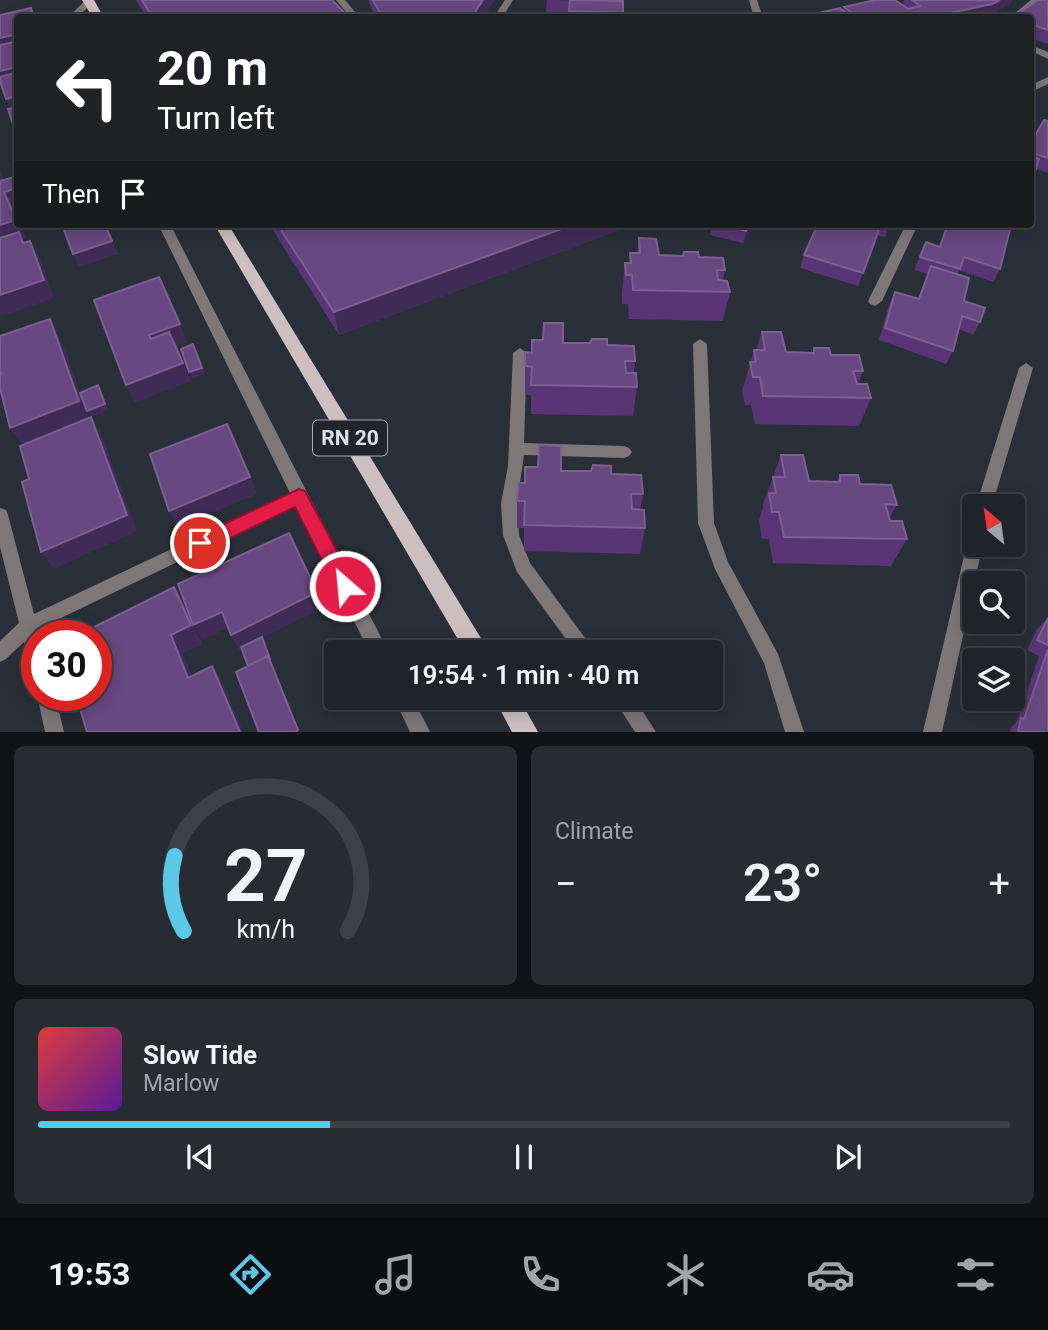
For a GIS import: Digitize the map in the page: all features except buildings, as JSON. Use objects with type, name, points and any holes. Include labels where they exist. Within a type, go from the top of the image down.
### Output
[{"type":"main road","name":"RN 20","points":[[223,228],[471,640]]},
{"type":"main road","points":[[513,710],[526,732]]},
{"type":"street","points":[[340,0],[352,14]]},
{"type":"street","points":[[1018,14],[1037,0]]},
{"type":"street","points":[[75,14],[89,1]]},
{"type":"street","points":[[166,228],[373,640]]},
{"type":"street","points":[[875,302],[910,228]]},
{"type":"street","points":[[700,344],[706,523],[721,564],[772,660],[795,732]]},
{"type":"street","points":[[520,353],[516,449],[509,519],[516,551],[534,582],[577,640]]},
{"type":"street","points":[[988,494],[1026,368]]},
{"type":"street","points":[[516,449],[624,453]]},
{"type":"street","points":[[39,620],[299,496]]},
{"type":"street","points":[[0,515],[28,620]]},
{"type":"street","points":[[932,732],[972,557]]},
{"type":"street","points":[[0,653],[21,633]]},
{"type":"street","points":[[409,710],[421,732]]},
{"type":"street","points":[[631,710],[647,732]]},
{"type":"street","points":[[50,711],[55,732]]},
{"type":"route","points":[[200,543],[299,496],[345,586]]}]
